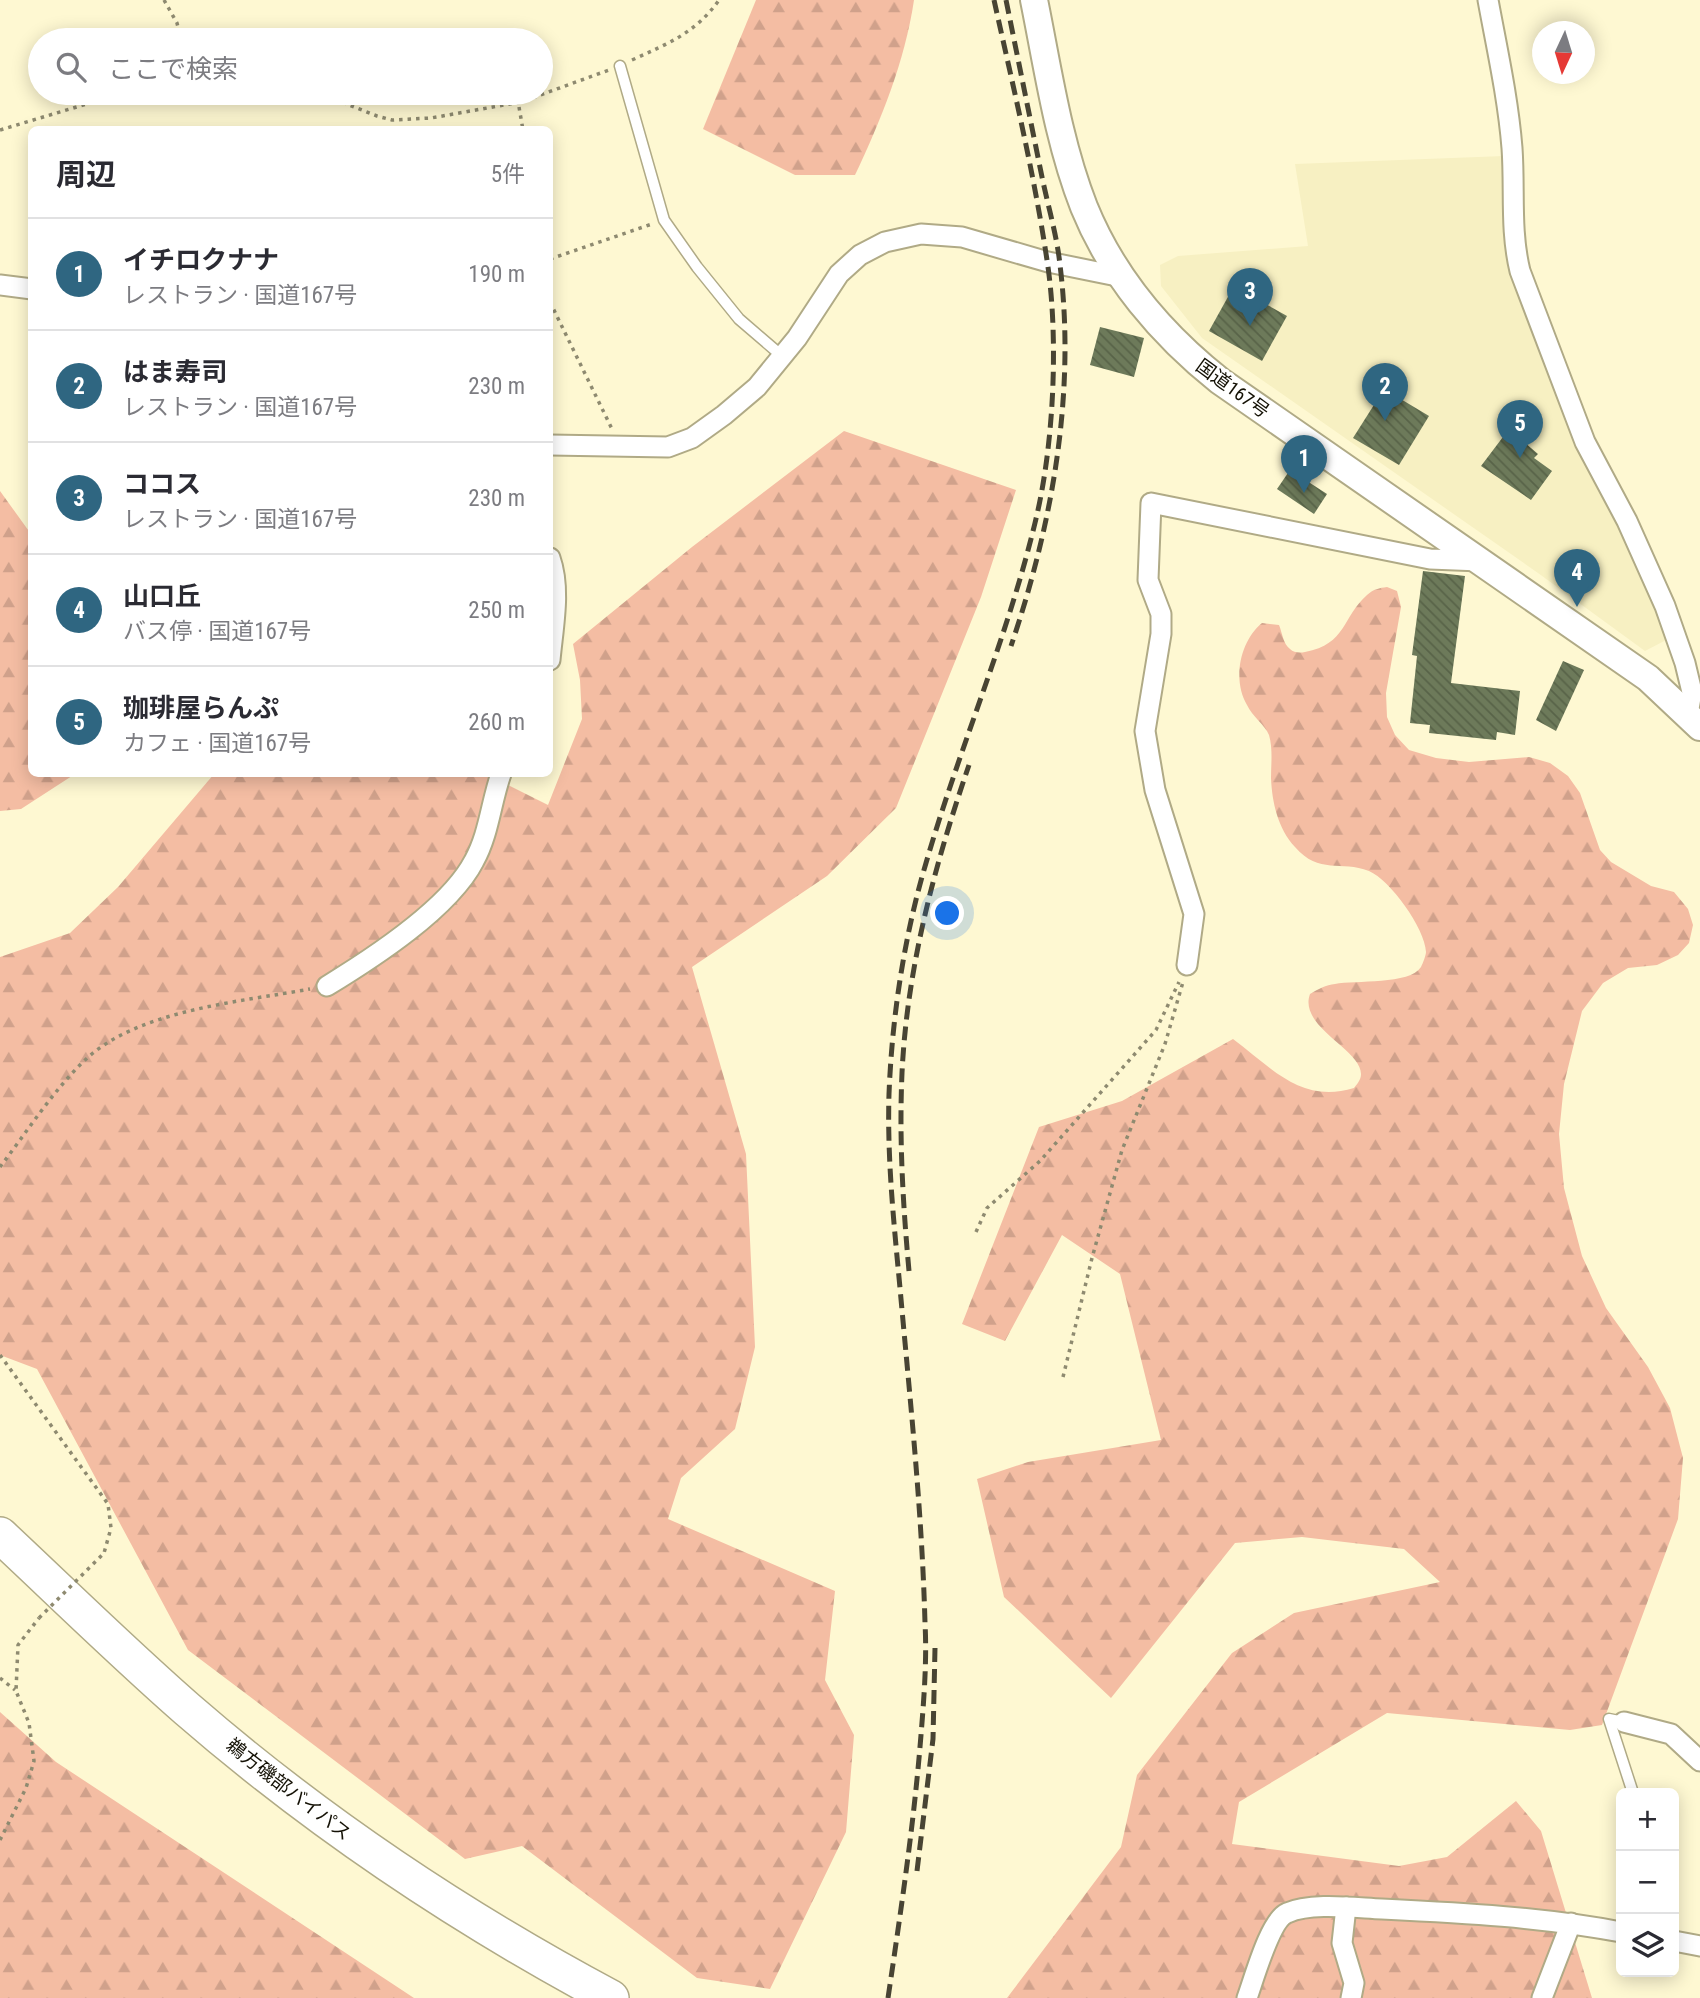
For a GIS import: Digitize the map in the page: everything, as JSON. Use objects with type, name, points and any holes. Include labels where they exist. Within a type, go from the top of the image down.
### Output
[{"type":"highway","name":"鵜方磯部バイパス","points":[[0,1535],[188,1710],[279,1784],[369,1850],[480,1923],[611,1998]]},
{"type":"street","name":"国道167号","points":[[1034,0],[1059,126],[1085,209],[1122,277],[1161,327],[1210,373],[1648,678],[1694,720]]},
{"type":"street","points":[[1488,0],[1507,101],[1512,151],[1514,249],[1520,271],[1585,442],[1626,521],[1665,606],[1685,663],[1692,692],[1694,720]]},
{"type":"street","points":[[553,445],[668,447],[686,441],[724,415],[757,387],[839,274],[851,262],[870,249],[905,236],[937,234],[962,237],[1048,262],[1122,277]]},
{"type":"street","points":[[0,285],[28,288]]},
{"type":"street","points":[[1187,965],[1194,914],[1155,790],[1145,731],[1161,634],[1161,614],[1148,580],[1151,503],[1430,559],[1481,561]]},
{"type":"street","points":[[553,575],[553,624]]},
{"type":"street","points":[[327,986],[368,961],[455,889],[474,862],[484,838],[500,777]]},
{"type":"street","points":[[1624,1722],[1671,1734],[1700,1761]]},
{"type":"street","points":[[1346,1907],[1342,1943],[1354,1983],[1351,1998]]},
{"type":"street","points":[[1247,1998],[1274,1924],[1286,1913],[1305,1908],[1346,1907],[1471,1913],[1616,1930]]},
{"type":"street","points":[[1542,1998],[1570,1923]]},
{"type":"street","points":[[1679,1942],[1700,1946]]},
{"type":"lane","points":[[620,66],[664,220],[738,319],[782,356]]},
{"type":"lane","points":[[1624,1722],[1609,1719],[1631,1788]]},
{"type":"path","points":[[164,0],[178,28]]},
{"type":"path","points":[[553,90],[620,66],[690,32],[719,0]]},
{"type":"path","points":[[0,130],[83,105]]},
{"type":"path","points":[[349,105],[392,120],[431,118],[504,105]]},
{"type":"path","points":[[519,107],[522,126]]},
{"type":"path","points":[[553,257],[664,220]]},
{"type":"path","points":[[553,308],[621,447]]},
{"type":"path","points":[[976,1232],[987,1208],[1040,1161],[1156,1030],[1187,965]]},
{"type":"path","points":[[1063,1377],[1122,1150],[1165,1044],[1187,965]]},
{"type":"path","points":[[0,1167],[84,1060],[124,1033],[166,1016],[327,986]]},
{"type":"path","points":[[0,1354],[108,1504],[111,1528],[104,1553],[39,1618],[18,1645],[16,1691],[29,1723],[34,1761],[26,1788],[0,1840]]},
{"type":"path","points":[[0,1678],[16,1691]]},
{"type":"shaded area","points":[[1504,156],[1504,235],[1514,277],[1604,495],[1668,639],[1645,651],[1202,338],[1161,286],[1160,265],[1178,256],[1308,246],[1295,164]]},
{"type":"green space","points":[[756,0],[914,0],[905,45],[891,90],[855,175],[795,175],[703,129]]},
{"type":"green space","points":[[844,431],[1016,490],[981,597],[896,808],[827,876],[692,967],[746,1154],[755,1347],[735,1429],[681,1478],[668,1519],[835,1591],[825,1680],[854,1735],[846,1832],[770,1989],[697,1978],[522,1846],[465,1859],[188,1650],[37,1369],[0,1355],[0,957],[70,933],[118,887],[211,777],[492,777],[548,805],[582,719],[580,680],[573,644],[692,547]]},
{"type":"green space","points":[[0,491],[28,530],[28,777],[70,777],[21,809],[0,811]]},
{"type":"green space","points":[[1387,587],[1397,591],[1401,607],[1386,693],[1387,717],[1395,735],[1409,750],[1436,758],[1469,762],[1529,757],[1550,763],[1568,776],[1580,793],[1600,850],[1611,862],[1651,886],[1674,892],[1688,909],[1693,925],[1689,943],[1678,955],[1657,965],[1628,968],[1603,983],[1582,1011],[1564,1084],[1559,1134],[1564,1188],[1582,1256],[1606,1308],[1648,1367],[1670,1408],[1683,1458],[1678,1519],[1602,1725],[1570,1730],[1387,1713],[1239,1802],[1232,1844],[1399,1866],[1447,1857],[1516,1801],[1541,1831],[1592,1998],[1007,1998],[1121,1847],[1137,1775],[1232,1653],[1294,1613],[1440,1582],[1404,1549],[1302,1537],[1235,1543],[1111,1698],[1004,1597],[977,1479],[1028,1462],[1161,1440],[1120,1274],[1062,1235],[1005,1341],[962,1324],[1039,1127],[1122,1101],[1233,1039],[1274,1071],[1303,1087],[1335,1092],[1354,1088],[1359,1082],[1361,1074],[1358,1065],[1313,1017],[1309,1006],[1310,994],[1332,985],[1381,981],[1415,973],[1425,957],[1424,942],[1405,906],[1377,876],[1359,868],[1313,861],[1304,856],[1289,840],[1280,824],[1275,806],[1269,735],[1242,695],[1239,673],[1248,640],[1262,623],[1279,625],[1286,644],[1293,651],[1303,652],[1319,648],[1336,636],[1367,595]]},
{"type":"green space","points":[[0,1712],[56,1762],[414,1998],[0,1998]]},
{"type":"building","points":[[1234,286],[1287,316],[1262,361],[1209,331]]},
{"type":"building","points":[[1100,327],[1144,338],[1134,377],[1090,365]]},
{"type":"building","points":[[1384,389],[1429,416],[1399,465],[1353,438]]},
{"type":"building","points":[[1509,429],[1538,454],[1534,458],[1552,471],[1531,500],[1481,466]]},
{"type":"building","points":[[1290,470],[1327,494],[1314,514],[1277,489]]},
{"type":"building","points":[[1423,571],[1465,576],[1451,683],[1520,691],[1515,735],[1497,732],[1496,740],[1429,733],[1430,725],[1410,723],[1417,656],[1412,655]]},
{"type":"building","points":[[1563,661],[1584,670],[1556,731],[1536,720]]},
{"type":"railway","points":[[888,1998],[915,1801],[926,1651],[912,1413],[890,1167],[889,1094],[893,1036],[900,977],[918,891],[939,820],[1011,609],[1035,523],[1047,460],[1053,392],[1053,323],[1047,260],[1030,162],[994,0]]},
{"type":"railway","points":[[1006,0],[1059,254],[1065,362],[1057,458],[1049,506],[1026,600],[1011,646]]},
{"type":"railway","points":[[909,1271],[901,1147],[905,1033],[916,955],[934,878],[969,765]]},
{"type":"railway","points":[[917,1871],[933,1739],[935,1648]]},
{"type":"place","name":"ココス","points":[[1250,326]]},
{"type":"place","name":"はま寿司","points":[[1385,421]]},
{"type":"place","name":"珈琲屋らんぷ","points":[[1520,458]]},
{"type":"place","name":"イチロクナナ","points":[[1304,493]]},
{"type":"place","name":"山口丘","points":[[1577,607]]}]
